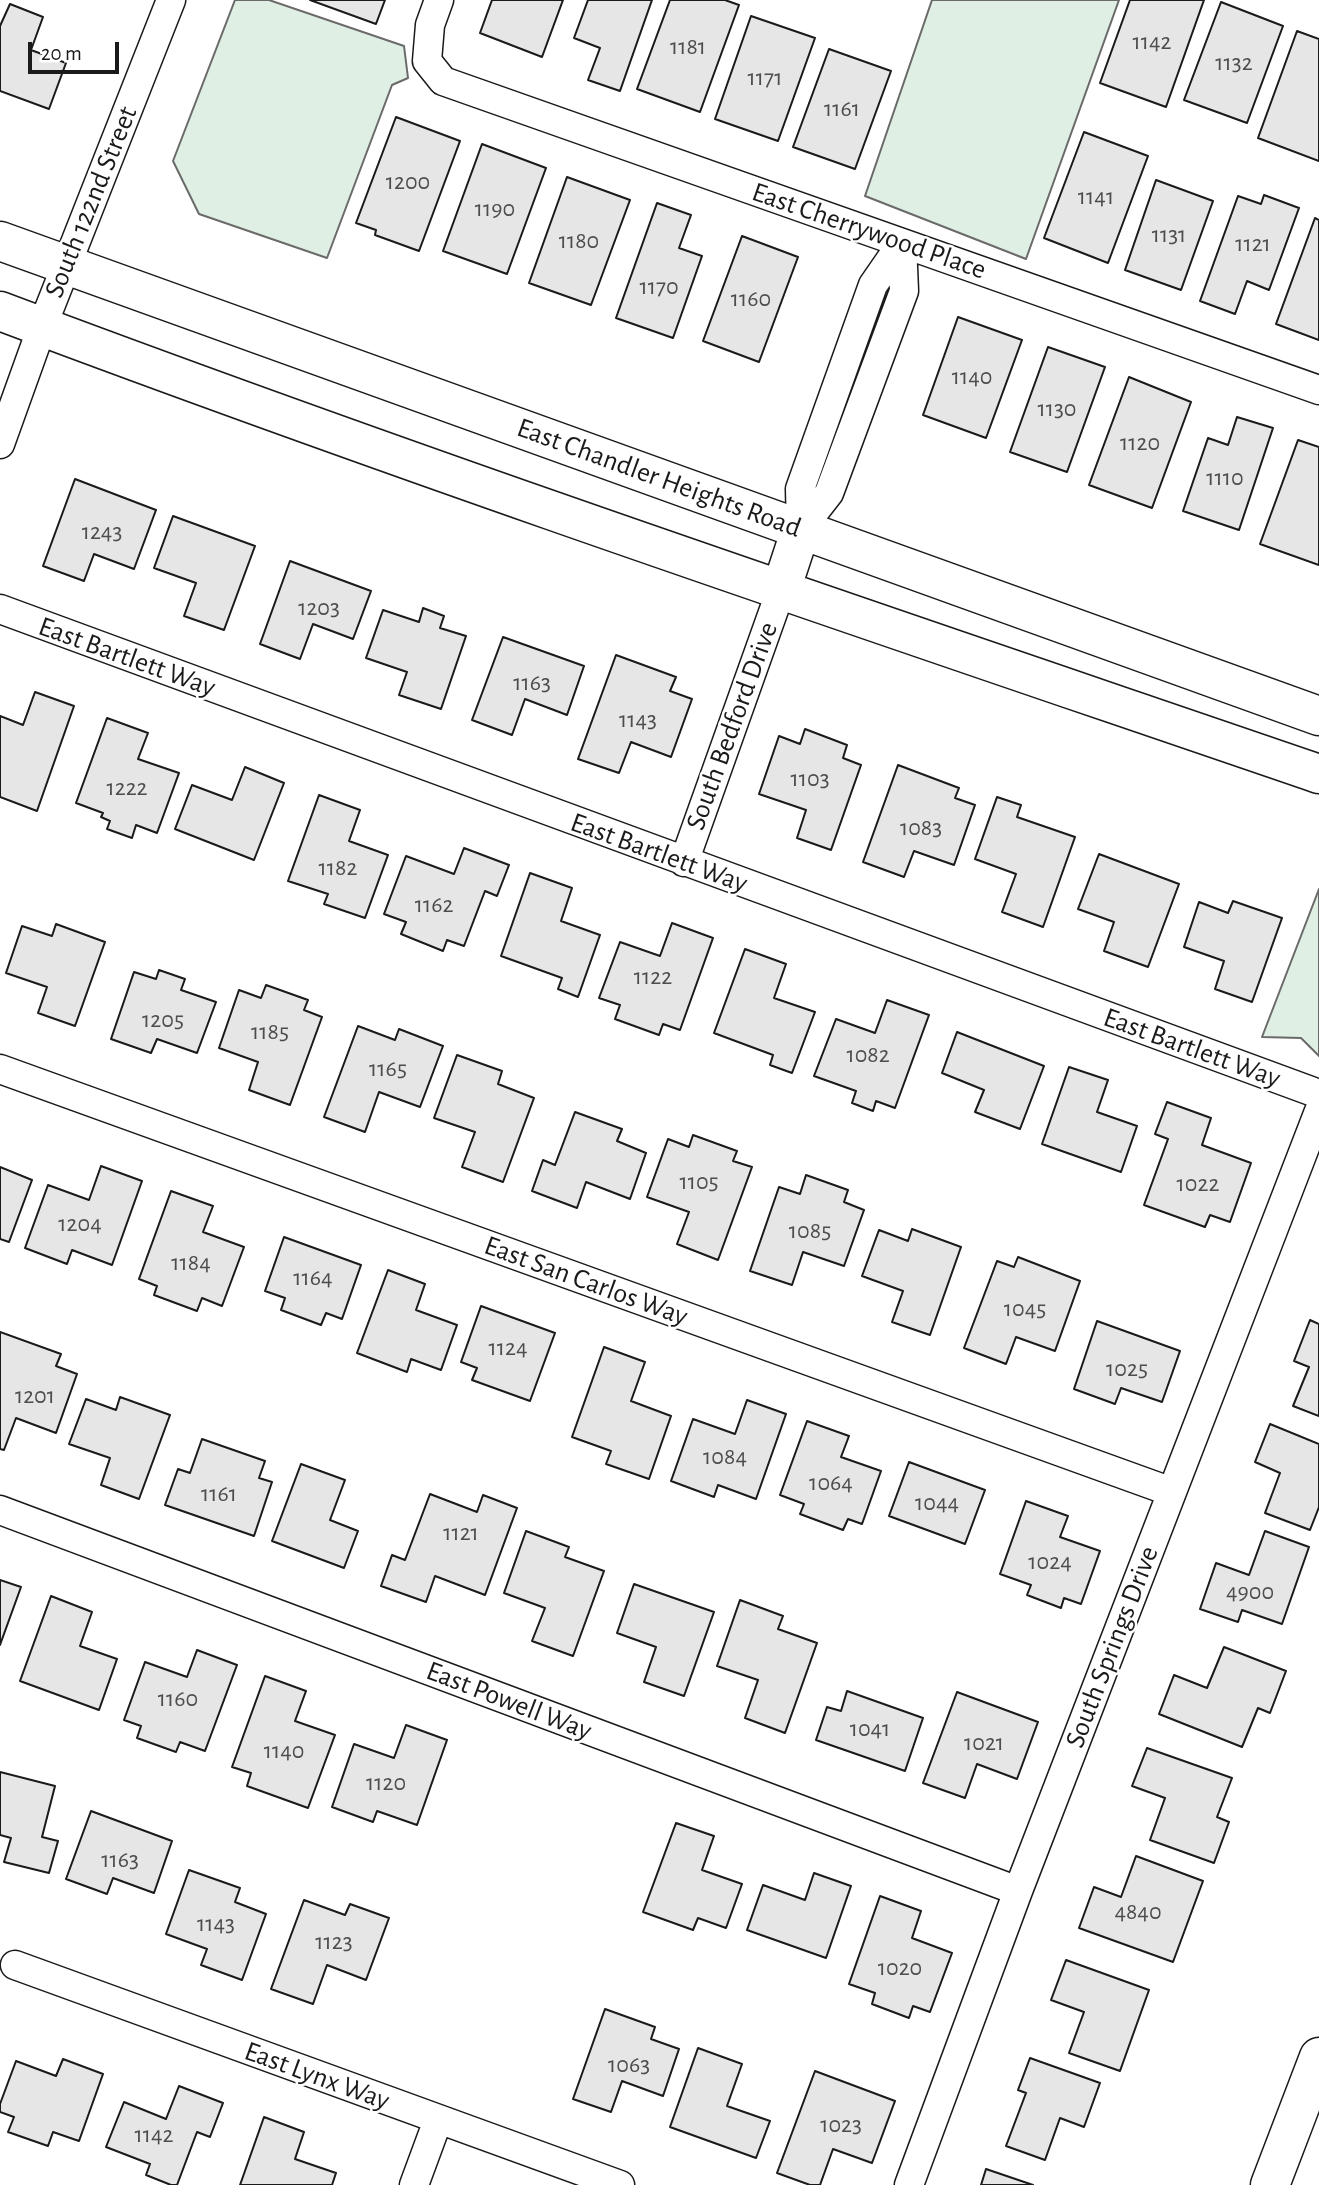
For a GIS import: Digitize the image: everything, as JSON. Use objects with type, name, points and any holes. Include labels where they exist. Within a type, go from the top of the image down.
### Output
[{"type":"main road","name":"East Chandler Heights Road","points":[[0,240],[1319,716]]},
{"type":"main road","points":[[0,311],[116,355],[781,590],[1319,774]]},
{"type":"main road","points":[[781,590],[801,529]]},
{"type":"main road","points":[[1270,2185],[1319,2057]]},
{"type":"street","name":"South 122nd Street","points":[[0,444],[42,327],[171,0]]},
{"type":"street","name":"East Cherrywood Place","points":[[439,0],[430,24],[427,61],[443,81],[1319,390]]},
{"type":"street","points":[[801,529],[800,489],[873,285],[902,243]]},
{"type":"street","points":[[801,529],[829,493],[904,291],[902,243]]},
{"type":"street","points":[[839,379],[867,390]]},
{"type":"street","name":"South Bedford Drive","points":[[684,862],[781,590]]},
{"type":"street","name":"East Bartlett Way","points":[[0,610],[1319,1094]]},
{"type":"street","name":"East San Carlos Way","points":[[0,1069],[1171,1492]]},
{"type":"street","name":"South Springs Drive","points":[[909,2185],[1018,1891],[1319,1111]]},
{"type":"street","name":"East Powell Way","points":[[0,1510],[1018,1891]]},
{"type":"street","name":"East Lynx Way","points":[[15,1965],[620,2185]]},
{"type":"street","points":[[414,2185],[438,2120]]},
{"type":"green space","points":[[235,0],[269,0],[404,46],[408,78],[392,85],[327,258],[199,214],[173,161]]},
{"type":"green space","points":[[932,0],[1119,0],[1026,259],[865,196]]},
{"type":"green space","points":[[1319,889],[1319,1056],[1301,1038],[1262,1037]]},
{"type":"building","points":[[310,0],[385,0],[376,24]]},
{"type":"building","points":[[492,0],[563,0],[542,57],[480,33]]},
{"type":"building","points":[[588,0],[652,0],[620,91],[588,80],[600,48],[574,38]]},
{"type":"building","points":[[670,0],[725,0],[739,5],[700,112],[637,89]]},
{"type":"building","points":[[1130,0],[1204,0],[1166,107],[1100,83]]},
{"type":"building","points":[[1221,2],[1283,26],[1247,123],[1184,100]]},
{"type":"building","points":[[10,4],[43,17],[31,50],[66,63],[49,109],[0,91],[0,26]]},
{"type":"building","points":[[751,16],[815,38],[778,141],[715,119]]},
{"type":"building","points":[[1297,31],[1319,39],[1319,161],[1258,138]]},
{"type":"building","points":[[829,49],[891,71],[855,169],[793,147]]},
{"type":"building","points":[[396,117],[460,141],[419,251],[375,235],[376,230],[356,223]]},
{"type":"building","points":[[1084,132],[1148,156],[1108,263],[1044,238]]},
{"type":"building","points":[[482,144],[546,168],[507,274],[443,251]]},
{"type":"building","points":[[567,177],[630,200],[591,305],[529,283]]},
{"type":"building","points":[[1156,180],[1213,201],[1181,290],[1125,270]]},
{"type":"building","points":[[1264,195],[1299,208],[1269,290],[1247,281],[1235,314],[1200,301],[1238,196],[1261,204]]},
{"type":"building","points":[[657,203],[691,215],[679,248],[702,256],[673,338],[616,318]]},
{"type":"building","points":[[1315,218],[1319,220],[1319,340],[1276,324]]},
{"type":"building","points":[[742,236],[798,257],[759,362],[703,341]]},
{"type":"building","points":[[958,317],[1022,340],[986,438],[923,415]]},
{"type":"building","points":[[1048,347],[1105,367],[1067,472],[1010,452]]},
{"type":"building","points":[[1129,377],[1191,402],[1152,508],[1089,485]]},
{"type":"building","points":[[1237,417],[1273,428],[1239,530],[1183,511],[1208,438],[1228,445]]},
{"type":"building","points":[[1298,440],[1319,447],[1319,565],[1260,544]]},
{"type":"building","points":[[75,479],[156,510],[134,569],[94,554],[84,581],[43,566]]},
{"type":"building","points":[[173,516],[255,546],[224,630],[184,616],[196,583],[154,568]]},
{"type":"building","points":[[290,561],[371,591],[353,639],[313,624],[300,659],[260,644]]},
{"type":"building","points":[[423,608],[444,616],[440,628],[466,636],[441,709],[399,695],[407,672],[366,658],[383,610],[419,622]]},
{"type":"building","points":[[503,637],[584,666],[567,715],[525,699],[512,735],[472,720]]},
{"type":"building","points":[[616,655],[676,677],[670,691],[692,699],[671,757],[631,742],[619,773],[578,759]]},
{"type":"building","points":[[35,692],[74,706],[37,811],[0,797],[0,716],[23,725]]},
{"type":"building","points":[[107,718],[148,733],[138,759],[179,773],[157,833],[136,825],[132,838],[107,829],[110,821],[101,817],[103,813],[76,803]]},
{"type":"building","points":[[805,729],[847,745],[843,758],[861,765],[831,850],[797,838],[806,810],[759,794],[779,736],[800,744]]},
{"type":"building","points":[[898,765],[959,788],[955,798],[975,805],[954,865],[914,851],[904,877],[863,862]]},
{"type":"building","points":[[245,767],[284,783],[254,860],[175,829],[192,785],[232,800]]},
{"type":"building","points":[[319,795],[360,810],[349,841],[388,855],[365,918],[324,904],[328,894],[288,881]]},
{"type":"building","points":[[997,797],[1021,805],[1017,817],[1075,837],[1043,927],[1002,912],[1016,874],[975,859]]},
{"type":"building","points":[[464,848],[509,865],[497,896],[485,891],[464,946],[447,940],[443,951],[401,934],[406,922],[384,914],[406,856],[454,874]]},
{"type":"building","points":[[1099,854],[1179,884],[1148,967],[1104,951],[1114,922],[1078,909]]},
{"type":"building","points":[[530,873],[572,888],[561,921],[600,935],[578,997],[558,989],[562,978],[501,956]]},
{"type":"building","points":[[1233,901],[1282,918],[1252,1002],[1215,989],[1224,961],[1184,947],[1199,902],[1228,913]]},
{"type":"building","points":[[672,923],[713,938],[680,1030],[663,1024],[659,1035],[615,1019],[620,1005],[599,998],[620,942],[660,956]]},
{"type":"building","points":[[56,924],[105,942],[75,1026],[38,1013],[47,987],[6,973],[22,926],[52,936]]},
{"type":"building","points":[[745,949],[786,964],[774,998],[815,1012],[792,1073],[770,1065],[773,1055],[714,1033]]},
{"type":"building","points":[[159,970],[185,979],[181,990],[216,1002],[197,1053],[157,1039],[151,1053],[111,1039],[134,972],[156,979]]},
{"type":"building","points":[[266,985],[308,1000],[304,1010],[322,1017],[290,1105],[249,1090],[258,1062],[219,1048],[239,990],[261,998]]},
{"type":"building","points":[[887,1000],[929,1015],[895,1108],[876,1101],[873,1111],[852,1103],[856,1091],[814,1076],[836,1019],[875,1033]]},
{"type":"building","points":[[358,1026],[395,1040],[399,1029],[443,1046],[420,1107],[379,1092],[365,1132],[324,1117]]},
{"type":"building","points":[[957,1032],[1044,1066],[1020,1129],[975,1112],[984,1090],[942,1073]]},
{"type":"building","points":[[457,1055],[502,1071],[498,1084],[534,1098],[503,1182],[462,1167],[475,1132],[434,1118]]},
{"type":"building","points":[[1069,1067],[1108,1080],[1097,1112],[1137,1126],[1121,1172],[1042,1144]]},
{"type":"building","points":[[1167,1102],[1211,1118],[1202,1145],[1251,1163],[1230,1222],[1210,1215],[1205,1227],[1144,1205],[1168,1139],[1155,1134]]},
{"type":"building","points":[[575,1112],[622,1129],[617,1141],[646,1153],[630,1199],[586,1182],[577,1208],[532,1191],[543,1160],[555,1165]]},
{"type":"building","points":[[693,1135],[737,1151],[733,1161],[752,1167],[718,1260],[677,1244],[689,1212],[647,1197],[668,1139],[689,1147]]},
{"type":"building","points":[[101,1166],[142,1181],[112,1265],[72,1250],[67,1264],[25,1248],[48,1185],[89,1200]]},
{"type":"building","points":[[0,1167],[32,1180],[9,1242],[0,1239]]},
{"type":"building","points":[[806,1175],[848,1190],[844,1202],[864,1210],[844,1266],[803,1252],[792,1285],[750,1271],[779,1187],[800,1194]]},
{"type":"building","points":[[171,1191],[213,1206],[203,1232],[244,1247],[222,1306],[202,1298],[197,1311],[154,1295],[157,1286],[139,1279]]},
{"type":"building","points":[[912,1229],[961,1247],[930,1335],[892,1322],[903,1291],[862,1276],[879,1230],[908,1241]]},
{"type":"building","points":[[284,1237],[361,1265],[342,1319],[326,1313],[321,1325],[281,1310],[285,1298],[265,1291]]},
{"type":"building","points":[[1018,1257],[1080,1281],[1055,1351],[1016,1337],[1006,1364],[964,1348],[997,1261],[1014,1267]]},
{"type":"building","points":[[388,1270],[425,1284],[416,1310],[457,1325],[441,1370],[411,1359],[407,1372],[357,1353]]},
{"type":"building","points":[[481,1306],[555,1333],[530,1401],[472,1380],[477,1368],[461,1362]]},
{"type":"building","points":[[1310,1320],[1319,1324],[1319,1416],[1293,1406],[1309,1367],[1294,1361]]},
{"type":"building","points":[[1097,1321],[1180,1351],[1162,1402],[1121,1388],[1115,1404],[1074,1389]]},
{"type":"building","points":[[0,1332],[61,1354],[56,1366],[77,1374],[56,1433],[16,1418],[4,1450],[0,1449]]},
{"type":"building","points":[[604,1347],[645,1362],[631,1401],[671,1416],[649,1479],[606,1464],[611,1451],[572,1437]]},
{"type":"building","points":[[120,1397],[170,1415],[139,1499],[101,1485],[110,1458],[69,1444],[86,1399],[116,1410]]},
{"type":"building","points":[[747,1400],[786,1414],[756,1499],[718,1485],[714,1497],[671,1481],[693,1419],[735,1434]]},
{"type":"building","points":[[807,1421],[849,1436],[841,1457],[881,1471],[862,1524],[848,1519],[843,1530],[800,1514],[804,1504],[780,1495]]},
{"type":"building","points":[[1270,1424],[1319,1444],[1319,1507],[1310,1530],[1265,1513],[1280,1473],[1255,1462]]},
{"type":"building","points":[[202,1439],[265,1461],[259,1478],[272,1482],[254,1536],[165,1505],[178,1469],[190,1473]]},
{"type":"building","points":[[909,1462],[985,1490],[965,1544],[889,1516]]},
{"type":"building","points":[[301,1464],[345,1480],[330,1520],[358,1531],[344,1568],[272,1541]]},
{"type":"building","points":[[430,1494],[477,1512],[483,1495],[517,1508],[485,1595],[435,1576],[426,1602],[381,1586],[392,1555],[405,1560]]},
{"type":"building","points":[[1026,1501],[1068,1516],[1060,1537],[1100,1551],[1081,1604],[1064,1598],[1061,1608],[1027,1595],[1031,1585],[1000,1574]]},
{"type":"building","points":[[526,1531],[569,1547],[565,1557],[604,1571],[573,1656],[532,1641],[545,1608],[504,1593]]},
{"type":"building","points":[[1265,1531],[1309,1547],[1282,1624],[1242,1610],[1238,1622],[1200,1609],[1216,1563],[1249,1575]]},
{"type":"building","points":[[0,1580],[21,1587],[0,1645]]},
{"type":"building","points":[[634,1584],[714,1612],[684,1696],[644,1682],[656,1647],[617,1633]]},
{"type":"building","points":[[51,1596],[92,1612],[80,1646],[117,1659],[99,1710],[20,1681]]},
{"type":"building","points":[[740,1600],[783,1616],[778,1629],[817,1643],[785,1733],[745,1718],[758,1680],[717,1666]]},
{"type":"building","points":[[1224,1647],[1286,1671],[1270,1713],[1258,1708],[1242,1747],[1159,1714],[1174,1675],[1207,1688]]},
{"type":"building","points":[[197,1650],[237,1665],[205,1751],[180,1742],[176,1752],[137,1738],[141,1726],[124,1720],[145,1662],[187,1677]]},
{"type":"building","points":[[265,1676],[306,1691],[295,1721],[335,1735],[308,1808],[247,1786],[251,1773],[232,1767]]},
{"type":"building","points":[[847,1691],[923,1718],[905,1771],[816,1740],[827,1707],[841,1711]]},
{"type":"building","points":[[957,1692],[1038,1722],[1017,1779],[977,1764],[965,1798],[923,1783]]},
{"type":"building","points":[[406,1725],[447,1740],[417,1825],[377,1811],[373,1822],[332,1807],[354,1744],[394,1758]]},
{"type":"building","points":[[1147,1748],[1232,1778],[1217,1817],[1229,1822],[1214,1863],[1150,1840],[1165,1798],[1132,1786]]},
{"type":"building","points":[[0,1772],[55,1786],[42,1837],[58,1841],[49,1873],[4,1862],[11,1838],[0,1835]]},
{"type":"building","points":[[91,1811],[172,1841],[154,1893],[113,1878],[107,1894],[66,1879]]},
{"type":"building","points":[[676,1823],[714,1836],[702,1870],[742,1884],[726,1928],[698,1918],[693,1930],[643,1912]]},
{"type":"building","points":[[1136,1856],[1203,1881],[1173,1962],[1079,1928],[1094,1887],[1121,1897]]},
{"type":"building","points":[[189,1870],[240,1888],[235,1902],[266,1914],[242,1980],[201,1965],[207,1949],[166,1934]]},
{"type":"building","points":[[814,1873],[851,1886],[826,1958],[747,1930],[763,1885],[805,1900]]},
{"type":"building","points":[[880,1896],[921,1911],[912,1938],[952,1953],[930,2012],[913,2006],[909,2018],[872,2004],[875,1993],[849,1984]]},
{"type":"building","points":[[304,1900],[345,1915],[350,1904],[389,1918],[366,1980],[327,1965],[313,2004],[271,1989]]},
{"type":"building","points":[[1066,1960],[1149,1990],[1120,2071],[1069,2053],[1084,2012],[1051,2000]]},
{"type":"building","points":[[605,2009],[655,2027],[651,2039],[679,2049],[663,2096],[622,2081],[611,2112],[573,2099]]},
{"type":"building","points":[[698,2048],[742,2064],[727,2106],[770,2121],[756,2158],[670,2127]]},
{"type":"building","points":[[1030,2058],[1100,2083],[1084,2127],[1060,2118],[1045,2160],[1006,2146],[1026,2093],[1018,2090]]},
{"type":"building","points":[[63,2059],[103,2074],[79,2141],[53,2132],[48,2146],[8,2132],[14,2117],[0,2112],[0,2104],[16,2061],[56,2076]]},
{"type":"building","points":[[815,2071],[895,2101],[872,2163],[833,2149],[820,2185],[810,2185],[777,2173]]},
{"type":"building","points":[[179,2086],[223,2103],[210,2137],[197,2132],[177,2185],[171,2185],[146,2175],[150,2164],[106,2147],[124,2102],[166,2119]]},
{"type":"building","points":[[264,2117],[304,2132],[295,2159],[336,2173],[332,2185],[240,2185]]},
{"type":"building","points":[[986,2169],[1033,2185],[981,2185]]}]
